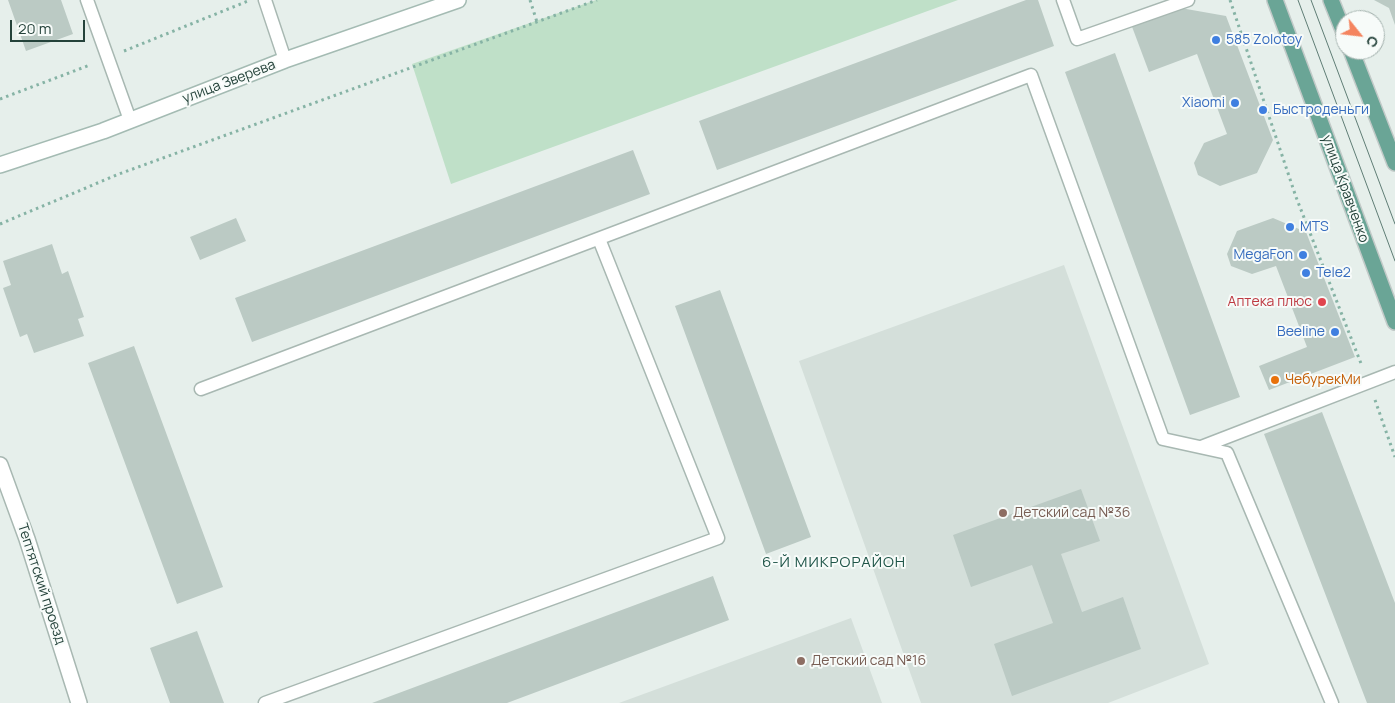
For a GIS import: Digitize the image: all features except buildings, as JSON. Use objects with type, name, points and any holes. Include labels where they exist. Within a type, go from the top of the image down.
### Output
[{"type":"main road","name":"улица Зверева","points":[[0,165],[130,120],[285,60],[455,0]]},
{"type":"main road","name":"улица Кравченко","points":[[1275,0],[1395,322]]},
{"type":"main road","points":[[1355,60],[1395,163]]},
{"type":"main road","name":"Тептятский проезд","points":[[0,465],[28,539],[79,703]]},
{"type":"lane","points":[[87,0],[130,120]]},
{"type":"lane","points":[[265,0],[285,60]]},
{"type":"lane","points":[[1063,0],[1077,40],[1188,0]]},
{"type":"lane","points":[[201,389],[1031,75],[1163,439],[1227,452],[1332,703]]},
{"type":"lane","points":[[265,703],[718,538],[599,239]]},
{"type":"lane","points":[[1201,447],[1395,372]]},
{"type":"path","points":[[530,0],[538,22]]},
{"type":"path","points":[[0,224],[119,174],[597,0]]},
{"type":"path","points":[[1230,0],[1296,197],[1369,382],[1395,457]]},
{"type":"shaded area","name":"Детский сад №36","points":[[1064,265],[1209,664],[1108,703],[921,703],[799,361]]},
{"type":"shaded area","name":"Детский сад №16","points":[[851,618],[882,703],[619,703]]},
{"type":"green space","points":[[596,0],[958,0],[451,184],[412,64]]},
{"type":"tram line","points":[[1298,0],[1395,261]]},
{"type":"tram line","points":[[1311,0],[1395,224]]},
{"type":"place","name":"585 Zolotoy","points":[[1216,40]]},
{"type":"place","name":"Xiaomi","points":[[1235,103]]},
{"type":"place","name":"Быстроденьги","points":[[1263,110]]},
{"type":"place","name":"MTS","points":[[1290,227]]},
{"type":"place","name":"MegaFon","points":[[1303,255]]},
{"type":"place","name":"Tele2","points":[[1306,273]]},
{"type":"place","name":"Аптека плюс","points":[[1322,302]]},
{"type":"place","name":"Beeline","points":[[1335,332]]},
{"type":"place","name":"ЧебурекМи","points":[[1275,380]]},
{"type":"place","name":"Детский сад №36","points":[[1003,513]]},
{"type":"place","name":"Детский сад №16","points":[[801,661]]},
{"type":"district","name":"6-Й МИКРОРАЙОН","points":[[834,563]]}]
